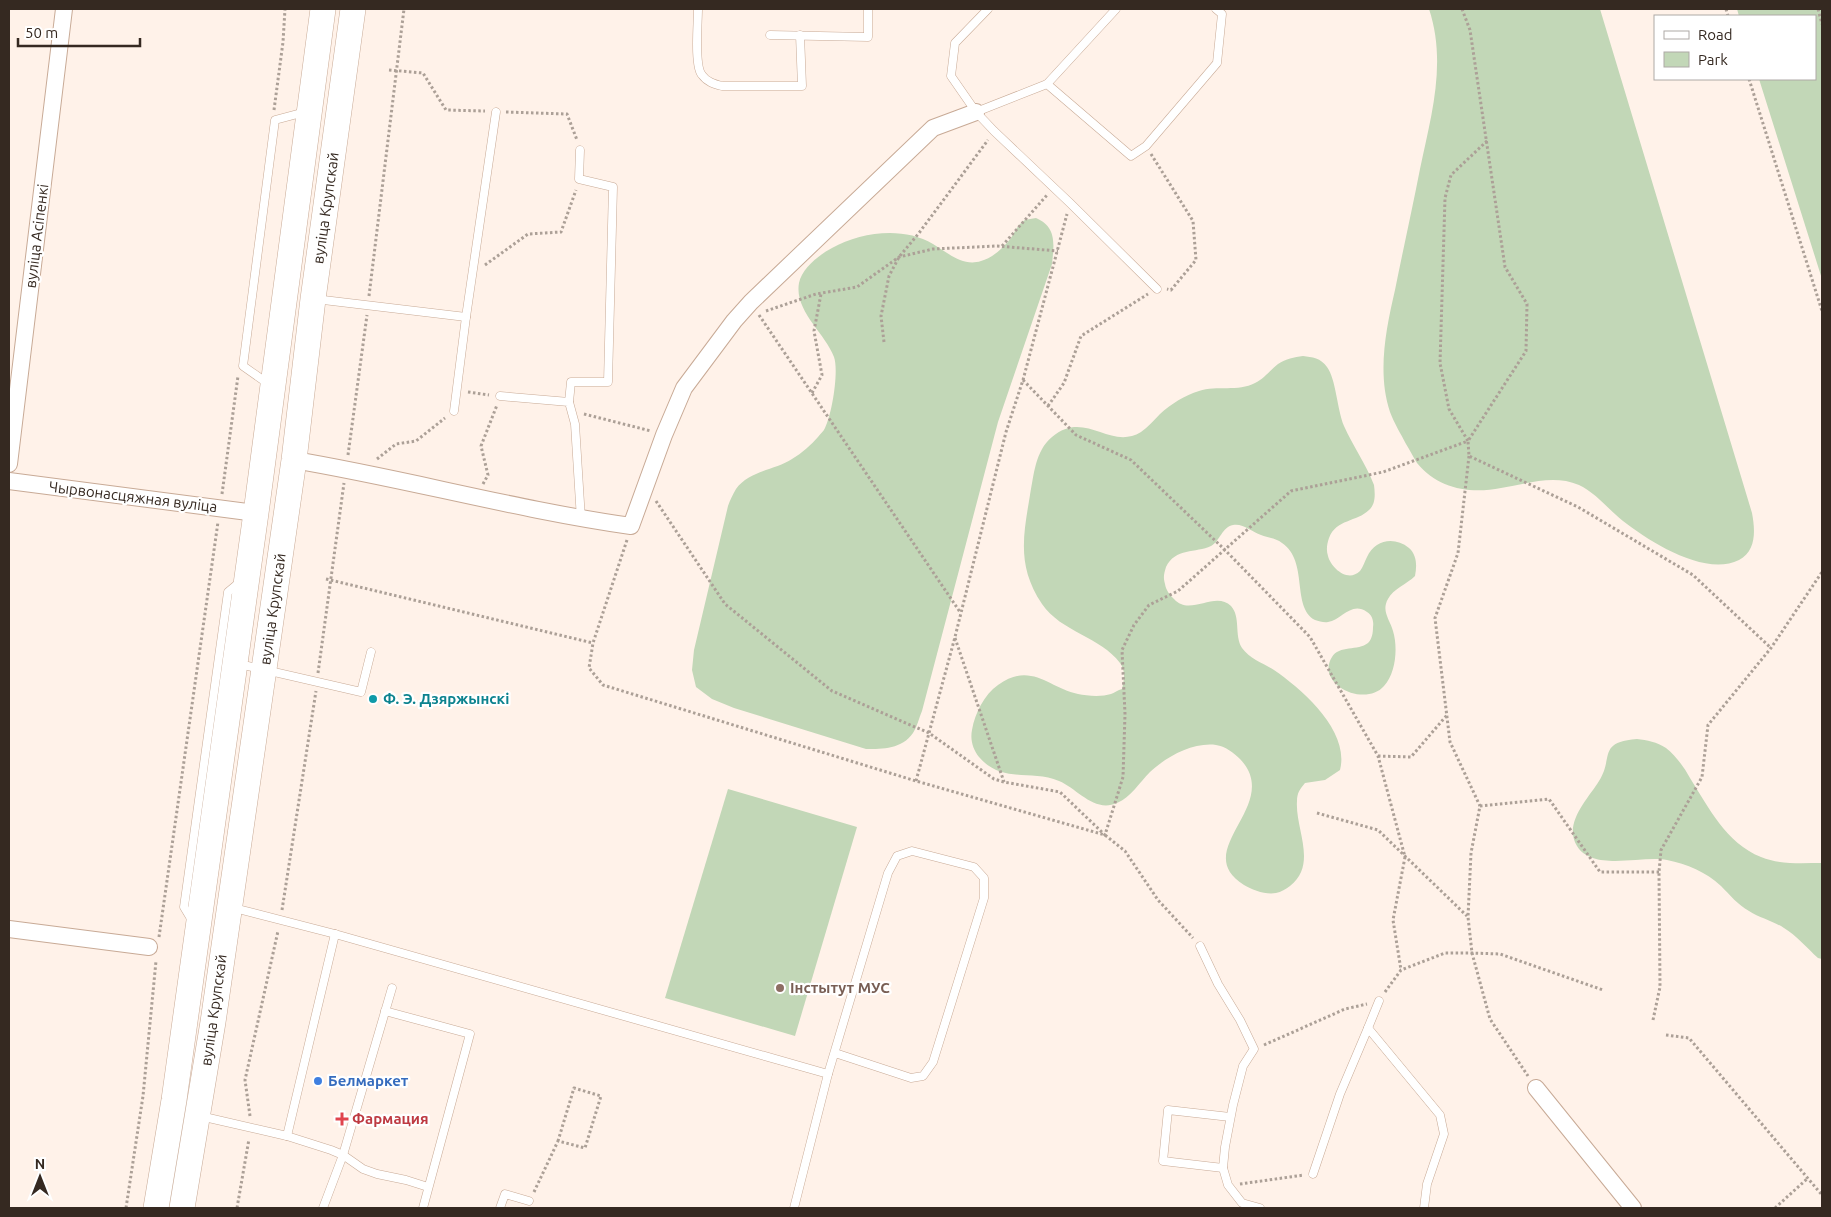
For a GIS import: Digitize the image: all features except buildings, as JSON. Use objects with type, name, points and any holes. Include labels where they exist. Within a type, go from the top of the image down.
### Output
[{"type":"main road","name":"вуліца Крупскай","points":[[182,1208],[185,1113],[198,930],[323,9]]},
{"type":"main road","name":"вуліца Крупскай","points":[[156,1208],[185,1113],[229,907],[294,460],[313,299],[353,9]]},
{"type":"street","name":"вуліца Асіпенкі","points":[[9,464],[64,9]]},
{"type":"street","points":[[294,460],[353,470],[581,519],[631,526],[664,435],[684,388],[734,321],[751,302],[933,128],[976,112]]},
{"type":"street","name":"Чырвонасцяжная вуліца","points":[[9,481],[256,513]]},
{"type":"street","points":[[9,930],[155,948]]},
{"type":"street","points":[[1536,1088],[1633,1208]]},
{"type":"lane","points":[[698,9],[698,64],[701,75],[709,82],[722,86],[802,86],[800,35]]},
{"type":"lane","points":[[770,35],[868,37],[868,9]]},
{"type":"lane","points":[[988,9],[955,43],[951,76],[976,112],[994,131],[1070,203],[1156,289]]},
{"type":"lane","points":[[976,112],[1046,84],[1116,9]]},
{"type":"lane","points":[[1046,84],[1130,156],[1146,146],[1217,63],[1222,14],[1216,9]]},
{"type":"lane","points":[[454,411],[496,112]]},
{"type":"lane","points":[[580,150],[580,180],[613,187],[608,382],[571,382],[569,402],[575,424],[581,519]]},
{"type":"lane","points":[[313,299],[466,317]]},
{"type":"lane","points":[[500,396],[569,402]]},
{"type":"lane","points":[[198,930],[184,907],[192,848],[228,592],[247,576]]},
{"type":"lane","points":[[235,663],[361,692],[371,652]]},
{"type":"lane","points":[[794,1208],[828,1074],[888,873],[897,856],[912,851],[974,867],[984,878],[984,898],[933,1062],[923,1076],[910,1078],[835,1053]]},
{"type":"lane","points":[[229,907],[335,934],[828,1074]]},
{"type":"lane","points":[[287,1136],[335,934]]},
{"type":"lane","points":[[1200,946],[1218,984],[1240,1020],[1254,1049],[1243,1066],[1224,1147],[1223,1168],[1228,1185],[1242,1203],[1260,1208]]},
{"type":"lane","points":[[323,1208],[343,1155],[392,988]]},
{"type":"lane","points":[[1313,1174],[1340,1094],[1379,1001]]},
{"type":"lane","points":[[385,1011],[470,1034],[423,1208]]},
{"type":"lane","points":[[1368,1028],[1440,1115],[1444,1134],[1427,1184],[1424,1208]]},
{"type":"lane","points":[[1223,1168],[1163,1161],[1168,1110],[1230,1117]]},
{"type":"lane","points":[[185,1113],[287,1136],[343,1155],[363,1169],[428,1187]]},
{"type":"lane","points":[[500,1208],[504,1194],[529,1201]]},
{"type":"path","points":[[272,120],[283,42],[285,9]]},
{"type":"path","points":[[236,1208],[251,1128],[245,1080],[281,920],[331,581],[353,470],[368,306],[404,9]]},
{"type":"path","points":[[1105,835],[1123,777],[1125,714],[1122,650],[1134,626],[1149,605],[1178,591],[1291,491],[1383,472],[1468,442],[1526,351],[1527,304],[1506,267],[1470,30],[1462,9]]},
{"type":"path","points":[[1818,9],[1822,24]]},
{"type":"path","points":[[1749,80],[1822,311]]},
{"type":"path","points":[[884,342],[881,316],[889,276],[899,257],[919,233],[994,131]]},
{"type":"path","points":[[1488,140],[1451,175],[1445,198],[1440,363],[1449,409],[1468,442],[1469,456],[1458,553],[1435,618],[1450,742],[1480,806],[1471,853],[1468,916],[1472,953],[1490,1019],[1536,1088]]},
{"type":"path","points":[[472,274],[528,234],[561,232],[580,180]]},
{"type":"path","points":[[1001,246],[1053,188]]},
{"type":"path","points":[[916,781],[955,637],[1006,432],[1023,380],[1070,203]]},
{"type":"path","points":[[960,613],[758,313],[820,294],[857,287],[899,257],[933,249],[1001,246],[1058,251]]},
{"type":"path","points":[[812,393],[822,375],[814,331],[820,294]]},
{"type":"path","points":[[126,1208],[143,1096],[155,948],[220,509],[238,373]]},
{"type":"path","points":[[1023,380],[1076,436],[1131,460],[1225,550],[1310,637],[1378,756],[1405,857],[1393,920],[1401,970]]},
{"type":"path","points":[[457,391],[500,396],[481,446],[488,475],[477,497]]},
{"type":"path","points":[[353,470],[396,444],[416,441],[454,411]]},
{"type":"path","points":[[572,411],[664,435]]},
{"type":"path","points":[[1469,456],[1578,507],[1693,575],[1771,648]]},
{"type":"path","points":[[646,486],[725,604],[832,691],[929,732],[994,779],[1060,792],[1105,835],[1125,851],[1158,900],[1200,946]]},
{"type":"path","points":[[631,526],[593,643],[589,668],[603,685],[916,781],[1105,835]]},
{"type":"path","points":[[1653,1020],[1660,987],[1659,872],[1661,850],[1702,777],[1708,725],[1771,648],[1822,572]]},
{"type":"path","points":[[326,579],[593,643]]},
{"type":"path","points":[[955,637],[1004,782]]},
{"type":"path","points":[[1378,756],[1411,758],[1447,715]]},
{"type":"path","points":[[1480,806],[1549,799],[1600,872],[1659,872]]},
{"type":"path","points":[[1317,813],[1378,830],[1468,916]]},
{"type":"path","points":[[1254,1049],[1345,1009],[1379,1001],[1401,970],[1445,953],[1500,954],[1603,990]]},
{"type":"path","points":[[1666,1035],[1689,1038],[1822,1195]]},
{"type":"path","points":[[529,1201],[558,1141],[574,1088],[601,1096],[585,1148],[558,1141]]},
{"type":"path","points":[[1228,1185],[1313,1174]]},
{"type":"path","points":[[1775,1208],[1808,1178]]},
{"type":"green space","points":[[1429,9],[1600,9],[1752,513],[1754,533],[1752,545],[1745,556],[1739,560],[1725,564],[1710,564],[1678,555],[1634,529],[1591,492],[1569,482],[1560,480],[1540,481],[1489,490],[1455,488],[1425,472],[1417,463],[1406,444],[1390,412],[1386,397],[1383,367],[1386,335],[1429,129],[1435,89],[1437,49]]},
{"type":"green space","points":[[1737,9],[1822,9],[1822,279],[1759,80],[1816,80],[1816,15],[1739,15]]},
{"type":"green space","points":[[1036,218],[1048,226],[1051,231],[1053,237],[1052,264],[998,422],[922,711],[913,733],[898,745],[866,749],[734,708],[712,699],[696,687],[692,670],[694,650],[728,506],[741,483],[755,474],[785,463],[799,454],[812,443],[828,422],[835,382],[835,363],[830,348],[801,303],[799,283],[807,267],[822,254],[843,242],[882,233],[896,233],[921,238],[962,261],[981,261],[994,255],[1002,248],[1023,222]]},
{"type":"green space","points":[[1303,356],[1319,360],[1325,364],[1330,372],[1344,426],[1367,470],[1375,491],[1371,508],[1359,517],[1337,527],[1332,532],[1327,547],[1330,561],[1336,569],[1345,575],[1355,574],[1360,571],[1370,551],[1380,544],[1391,541],[1403,544],[1412,551],[1416,561],[1416,568],[1415,576],[1393,592],[1386,603],[1385,608],[1395,637],[1396,652],[1391,674],[1384,686],[1376,692],[1365,695],[1344,690],[1336,684],[1330,676],[1329,667],[1335,653],[1368,643],[1373,631],[1371,616],[1361,609],[1356,609],[1333,621],[1323,622],[1315,620],[1308,614],[1304,605],[1295,561],[1290,551],[1280,541],[1258,534],[1244,526],[1233,525],[1226,528],[1211,546],[1180,554],[1170,561],[1166,567],[1164,577],[1166,588],[1180,604],[1195,605],[1218,601],[1225,602],[1231,606],[1236,615],[1238,638],[1245,652],[1286,678],[1310,700],[1331,726],[1338,741],[1341,755],[1340,770],[1325,780],[1305,783],[1300,789],[1298,796],[1297,812],[1303,846],[1303,867],[1298,877],[1290,886],[1276,893],[1268,893],[1259,892],[1247,887],[1230,871],[1226,857],[1230,842],[1246,810],[1251,793],[1251,776],[1240,759],[1226,748],[1207,745],[1189,748],[1180,752],[1156,766],[1122,800],[1109,805],[1101,805],[1086,799],[1059,781],[997,770],[979,757],[972,744],[971,734],[975,717],[984,699],[998,685],[1020,675],[1040,678],[1078,694],[1099,696],[1112,694],[1122,689],[1124,672],[1120,663],[1112,654],[1092,640],[1050,614],[1034,590],[1029,577],[1024,551],[1025,524],[1036,464],[1046,443],[1064,430],[1075,427],[1119,437],[1130,437],[1149,426],[1160,414],[1178,400],[1206,389],[1248,386],[1261,379],[1281,362]]},
{"type":"green space","points":[[1637,739],[1659,744],[1666,748],[1680,762],[1720,824],[1728,834],[1749,851],[1768,860],[1791,863],[1822,863],[1822,959],[1818,958],[1788,931],[1745,909],[1715,881],[1696,869],[1667,860],[1657,859],[1606,861],[1584,854],[1577,846],[1573,837],[1575,820],[1603,773],[1611,748],[1624,741]]},
{"type":"green space","points":[[728,789],[857,827],[795,1036],[665,998]]},
{"type":"place","name":"Ф. Э. Дзяржынскі","points":[[373,699]]},
{"type":"place","name":"Інстытут МУС","points":[[780,988]]},
{"type":"place","name":"Белмаркет","points":[[318,1081]]},
{"type":"place","name":"Фармация","points":[[342,1119]]}]
